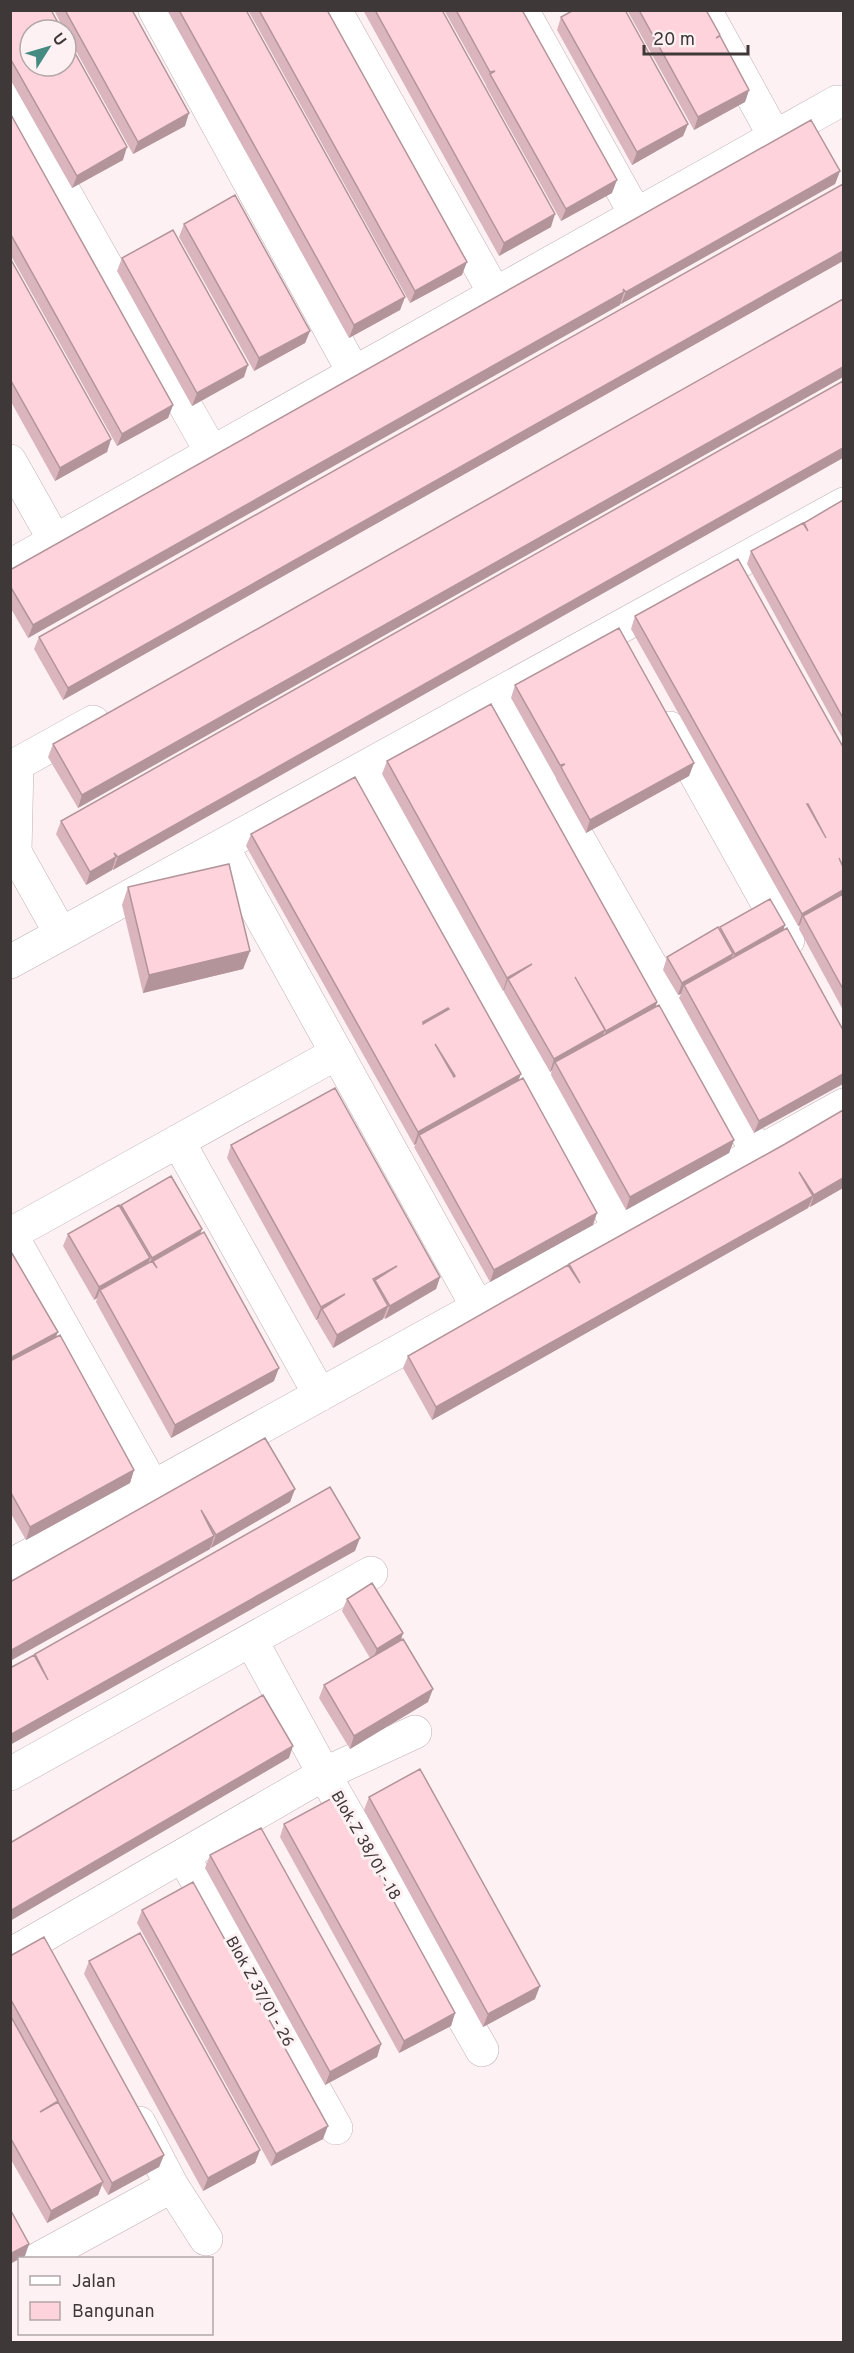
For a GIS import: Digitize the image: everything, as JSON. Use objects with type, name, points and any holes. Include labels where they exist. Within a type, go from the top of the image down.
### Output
[{"type":"street","points":[[156,10],[354,373]]},
{"type":"street","points":[[335,10],[495,294]]},
{"type":"street","points":[[522,10],[636,215]]},
{"type":"street","points":[[705,10],[776,137]]},
{"type":"street","points":[[10,96],[212,453]]},
{"type":"street","points":[[10,566],[837,102]]},
{"type":"street","points":[[10,461],[56,541]]},
{"type":"street","points":[[10,963],[843,504]]},
{"type":"street","points":[[736,563],[753,594]]},
{"type":"street","points":[[615,629],[632,660]]},
{"type":"street","points":[[496,695],[758,1153]]},
{"type":"street","points":[[655,701],[804,968]]},
{"type":"street","points":[[62,934],[13,851],[14,766],[122,706]]},
{"type":"street","points":[[362,769],[620,1229]]},
{"type":"street","points":[[222,846],[478,1308]]},
{"type":"street","points":[[153,1487],[11,1234],[337,1053]]},
{"type":"street","points":[[14,1555],[153,1487],[843,1105]]},
{"type":"street","points":[[178,1141],[321,1395]]},
{"type":"street","points":[[10,1774],[371,1573]]},
{"type":"street","name":"Blok Z 38/01 - 18","points":[[250,1640],[482,2050]]},
{"type":"street","points":[[10,1955],[47,1948],[183,1856],[324,1774],[415,1732]]},
{"type":"street","name":"Blok Z 37/01 - 26","points":[[183,1856],[336,2128]]},
{"type":"street","points":[[123,2093],[172,2186],[206,2239]]},
{"type":"street","points":[[42,2257],[172,2186]]},
{"type":"street","points":[[21,2230],[37,2257]]},
{"type":"building","points":[[10,10],[51,10],[55,18],[18,18],[18,72],[10,58]]},
{"type":"building","points":[[65,10],[132,10],[189,113],[138,142],[78,34],[78,18],[69,18]]},
{"type":"building","points":[[179,10],[246,10],[405,297],[354,325]]},
{"type":"building","points":[[259,10],[327,10],[467,262],[415,291]]},
{"type":"building","points":[[375,10],[442,10],[555,214],[504,243]]},
{"type":"building","points":[[456,10],[522,10],[617,180],[566,209],[490,74],[495,71],[490,72]]},
{"type":"building","points":[[574,10],[625,10],[688,124],[637,152],[561,17]]},
{"type":"building","points":[[639,10],[706,10],[720,35],[716,38],[720,36],[749,90],[698,117]]},
{"type":"building","points":[[78,59],[127,147],[77,176],[21,78],[78,78]]},
{"type":"building","points":[[10,113],[173,405],[122,434],[10,233]]},
{"type":"building","points":[[811,120],[840,171],[626,292],[623,289],[624,292],[33,625],[10,586],[10,570]]},
{"type":"building","points":[[843,184],[843,251],[68,688],[39,637]]},
{"type":"building","points":[[235,195],[310,331],[259,358],[184,224]]},
{"type":"building","points":[[173,230],[248,365],[197,393],[122,258]]},
{"type":"building","points":[[10,258],[111,439],[60,468],[10,379]]},
{"type":"building","points":[[843,299],[843,367],[82,795],[53,744]]},
{"type":"building","points":[[843,381],[843,448],[118,857],[114,853],[116,857],[90,872],[61,821]]},
{"type":"building","points":[[843,500],[843,718],[751,551],[803,523],[808,531],[804,523]]},
{"type":"building","points":[[738,559],[843,747],[843,866],[839,858],[843,867],[843,890],[802,914],[635,616]]},
{"type":"building","points":[[619,628],[694,763],[590,820],[561,767],[565,764],[560,765],[515,685]]},
{"type":"building","points":[[491,704],[657,1002],[606,1031],[575,977],[605,1030],[554,1059],[508,979],[532,964],[507,978],[387,761]]},
{"type":"building","points":[[355,777],[521,1074],[418,1132],[251,834]],"holes":[[[449,1009],[423,1024],[423,1022]],[[435,1044],[455,1076],[454,1077]]]},
{"type":"building","points":[[229,864],[250,951],[149,975],[128,887]]},
{"type":"building","points":[[843,894],[843,989],[803,916]]},
{"type":"building","points":[[770,899],[785,925],[735,954],[720,927]]},
{"type":"building","points":[[718,927],[733,954],[682,983],[667,957]]},
{"type":"building","points":[[787,928],[843,1030],[843,1074],[759,1121],[684,985]]},
{"type":"building","points":[[659,1005],[734,1140],[630,1197],[555,1062]]},
{"type":"building","points":[[523,1078],[597,1213],[494,1270],[419,1135]]},
{"type":"building","points":[[335,1088],[440,1277],[390,1306],[375,1280],[397,1266],[373,1279],[388,1306],[337,1335],[322,1309],[345,1294],[321,1307],[231,1145]]},
{"type":"building","points":[[843,1110],[843,1178],[814,1195],[799,1172],[813,1196],[436,1407],[408,1356],[568,1265],[580,1283],[569,1264]]},
{"type":"building","points":[[171,1176],[202,1229],[152,1258],[121,1205]]},
{"type":"building","points":[[119,1205],[150,1258],[99,1287],[68,1234]]},
{"type":"building","points":[[204,1232],[279,1368],[175,1425],[100,1290],[152,1261],[157,1268],[153,1261]]},
{"type":"building","points":[[10,1250],[58,1332],[10,1358]]},
{"type":"building","points":[[60,1335],[134,1470],[30,1527],[10,1491],[10,1361]]},
{"type":"building","points":[[265,1438],[295,1489],[216,1535],[201,1510],[214,1536],[10,1651],[10,1582]]},
{"type":"building","points":[[330,1487],[360,1538],[10,1735],[10,1668],[34,1655],[48,1680],[35,1654]]},
{"type":"building","points":[[372,1583],[403,1633],[377,1649],[347,1599]]},
{"type":"building","points":[[403,1639],[433,1689],[354,1736],[324,1685]]},
{"type":"building","points":[[263,1695],[293,1746],[10,1911],[10,1843]]},
{"type":"building","points":[[420,1769],[540,1986],[488,2014],[369,1797]]},
{"type":"building","points":[[336,1796],[455,2013],[404,2041],[284,1824]]},
{"type":"building","points":[[261,1828],[381,2044],[330,2072],[210,1855]]},
{"type":"building","points":[[193,1882],[328,2126],[276,2154],[142,1910]]},
{"type":"building","points":[[140,1933],[260,2150],[208,2178],[89,1961]]},
{"type":"building","points":[[44,1937],[164,2155],[112,2183],[10,1998],[10,1956]]},
{"type":"building","points":[[10,2015],[58,2101],[40,2112],[58,2102],[103,2182],[51,2211],[10,2137]]},
{"type":"building","points":[[10,2209],[29,2244],[10,2254]]}]
